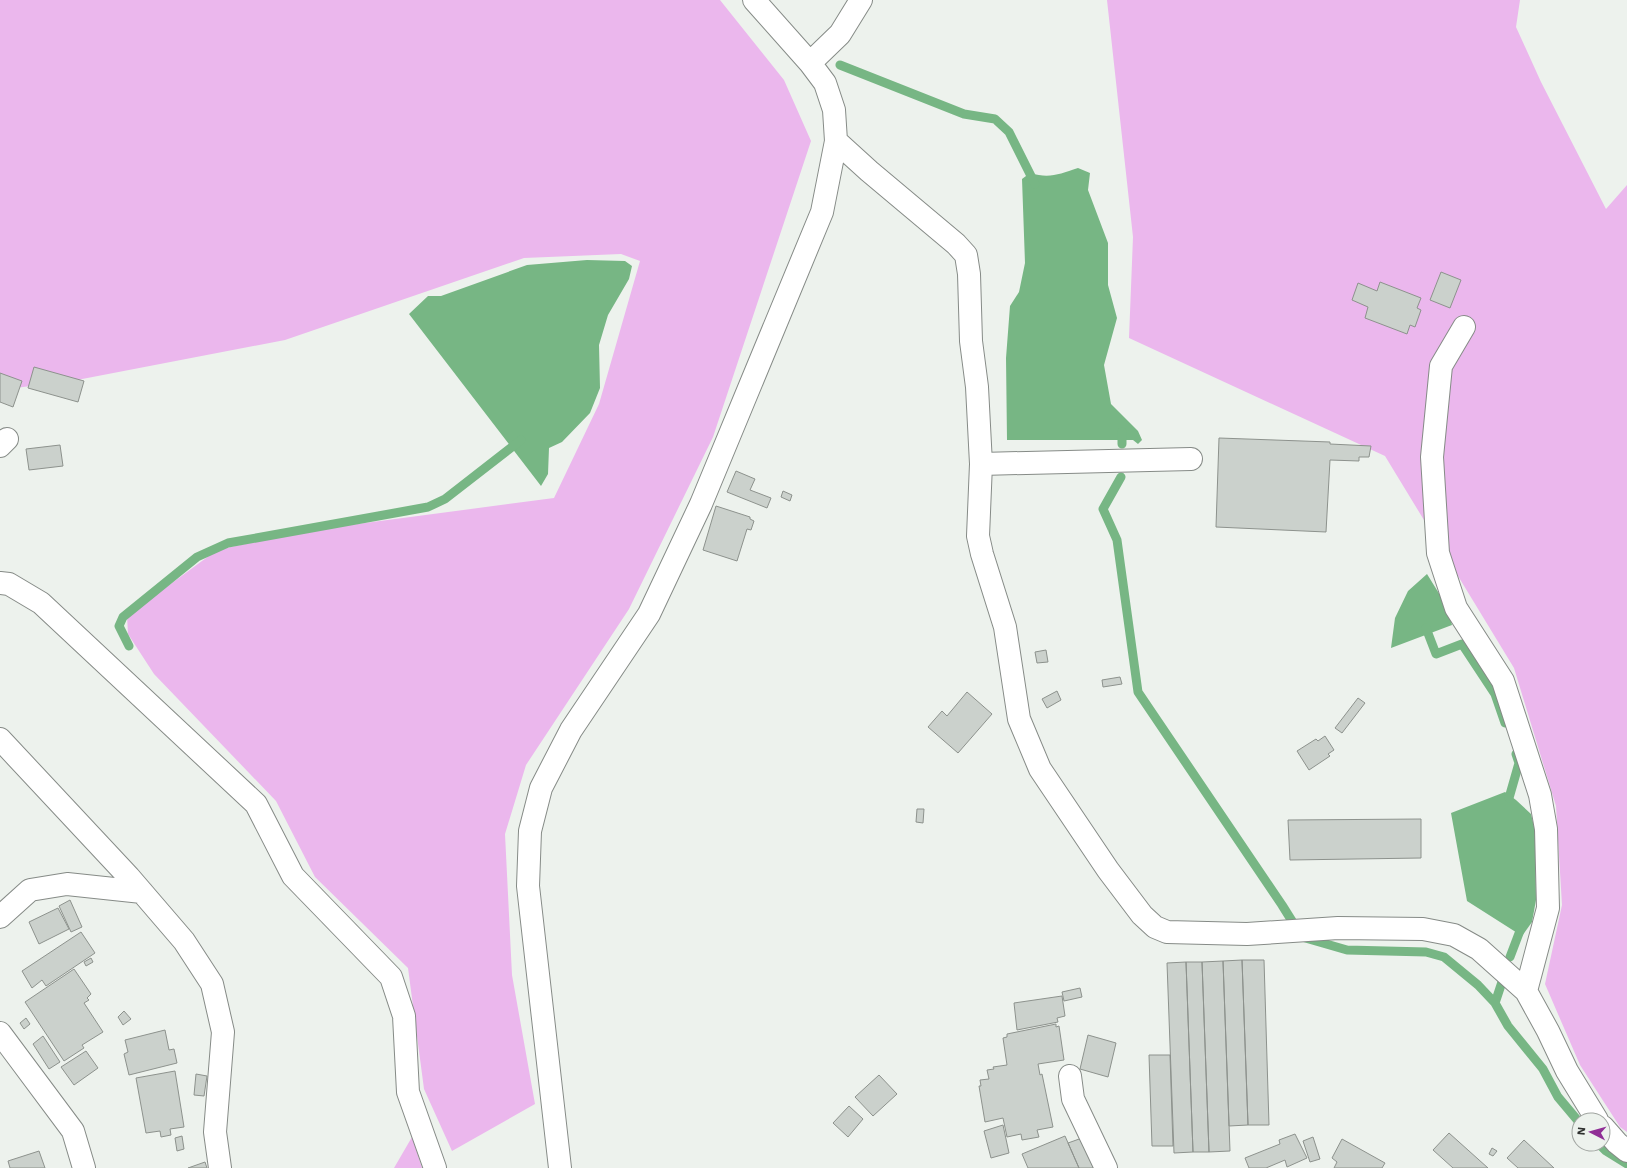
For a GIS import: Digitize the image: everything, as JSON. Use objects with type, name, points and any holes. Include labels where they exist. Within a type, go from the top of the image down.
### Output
[{"type":"street","points":[[560,1168],[528,886],[530,830],[541,788],[572,730],[649,614],[701,504],[822,212],[836,141],[834,110],[825,83],[810,63],[754,0]]},
{"type":"street","points":[[810,63],[840,34],[861,0]]},
{"type":"street","points":[[836,141],[869,171],[956,244],[966,255],[969,274],[971,341],[977,387],[982,464],[978,536],[1005,627],[1019,720],[1040,769],[1108,870],[1142,915],[1155,927],[1167,932],[1247,934],[1338,928],[1423,929],[1454,935],[1479,949],[1526,991],[1548,1030],[1567,1071],[1592,1112]]},
{"type":"street","points":[[1464,327],[1441,366],[1432,457],[1438,554],[1456,608],[1503,681],[1540,795],[1546,829],[1548,908],[1526,991]]},
{"type":"street","points":[[982,464],[1191,459]]},
{"type":"street","points":[[0,583],[9,584],[41,603],[256,804],[293,876],[391,977],[404,1016],[408,1092],[435,1168]]},
{"type":"street","points":[[0,739],[142,892],[184,941],[212,984],[223,1032],[216,1132],[220,1168]]},
{"type":"street","points":[[0,917],[30,890],[67,884],[142,892]]},
{"type":"street","points":[[0,1033],[73,1131],[84,1168]]},
{"type":"street","points":[[1070,1076],[1073,1099],[1106,1168]]},
{"type":"street","points":[[1611,1136],[1627,1151]]},
{"type":"shaded area","points":[[0,0],[720,0],[784,80],[811,141],[713,437],[629,609],[526,765],[505,834],[512,975],[535,1104],[452,1151],[424,1089],[408,968],[315,877],[276,801],[154,674],[128,634],[127,616],[217,550],[312,530],[554,498],[599,404],[640,261],[621,254],[524,258],[285,340],[77,380],[0,390]]},
{"type":"shaded area","points":[[1107,0],[1520,0],[1516,27],[1541,82],[1606,209],[1627,185],[1627,1132],[1620,1127],[1580,1065],[1545,984],[1562,905],[1556,806],[1514,668],[1385,456],[1129,338],[1133,237]]},
{"type":"shaded area","points":[[1078,168],[1090,173],[1088,190],[1108,243],[1108,285],[1117,318],[1104,365],[1111,404],[1138,431],[1142,440],[1138,444],[1133,440],[1007,440],[1006,358],[1010,306],[1019,292],[1025,263],[1022,179],[1030,173],[1049,176]]},
{"type":"shaded area","points":[[587,260],[625,261],[632,266],[629,279],[608,315],[599,345],[600,388],[590,413],[562,442],[549,448],[548,474],[541,486],[409,314],[428,296],[441,296],[527,265]]},
{"type":"shaded area","points":[[1427,574],[1448,608],[1452,625],[1391,648],[1395,618],[1408,591]]},
{"type":"shaded area","points":[[1505,792],[1531,814],[1535,830],[1536,900],[1532,922],[1522,936],[1467,901],[1451,813]]},
{"type":"shaded area","points":[[412,1137],[422,1168],[394,1168]]},
{"type":"building","points":[[1441,272],[1461,280],[1450,308],[1430,300]]},
{"type":"building","points":[[1380,282],[1421,298],[1417,308],[1421,310],[1415,327],[1410,325],[1407,334],[1365,318],[1368,307],[1352,300],[1358,283],[1377,291]]},
{"type":"building","points":[[34,367],[84,381],[78,402],[28,388]]},
{"type":"building","points":[[0,373],[22,381],[13,407],[0,402]]},
{"type":"building","points":[[1219,438],[1330,442],[1330,444],[1371,446],[1369,457],[1359,457],[1359,461],[1330,460],[1326,532],[1216,527]]},
{"type":"building","points":[[60,445],[63,466],[29,470],[26,449]]},
{"type":"building","points":[[736,471],[755,479],[750,490],[771,498],[767,508],[727,492]]},
{"type":"building","points":[[783,491],[792,495],[790,501],[781,497]]},
{"type":"building","points":[[716,506],[750,517],[750,519],[754,521],[751,530],[747,529],[737,561],[703,550]]},
{"type":"building","points":[[1046,650],[1048,662],[1037,663],[1035,652]]},
{"type":"building","points":[[1120,677],[1122,684],[1103,687],[1102,680]]},
{"type":"building","points":[[1057,691],[1061,700],[1047,708],[1042,699]]},
{"type":"building","points":[[967,692],[992,714],[958,753],[928,727],[942,711],[947,716]]},
{"type":"building","points":[[1358,698],[1365,703],[1342,733],[1335,728]]},
{"type":"building","points":[[1325,736],[1334,750],[1328,754],[1330,756],[1309,770],[1297,751],[1316,739],[1318,741]]},
{"type":"building","points":[[917,809],[924,809],[923,823],[916,822]]},
{"type":"building","points":[[1421,819],[1421,858],[1290,860],[1288,820]]},
{"type":"building","points":[[70,900],[82,927],[71,932],[59,906]]},
{"type":"building","points":[[58,908],[69,929],[39,944],[29,922]]},
{"type":"building","points":[[81,932],[95,953],[46,986],[42,980],[32,988],[22,971]]},
{"type":"building","points":[[91,958],[93,962],[86,966],[84,962]]},
{"type":"building","points":[[1242,960],[1264,960],[1269,1125],[1248,1125]]},
{"type":"building","points":[[1242,960],[1248,1125],[1229,1126],[1223,961]]},
{"type":"building","points":[[1223,961],[1230,1151],[1209,1152],[1202,962]]},
{"type":"building","points":[[1186,962],[1202,962],[1209,1152],[1193,1152]]},
{"type":"building","points":[[1186,962],[1193,1152],[1174,1153],[1167,963]]},
{"type":"building","points":[[74,969],[91,994],[87,998],[89,1000],[84,1003],[103,1032],[82,1045],[84,1048],[64,1061],[25,1002]]},
{"type":"building","points":[[1080,988],[1082,997],[1064,1001],[1062,992]]},
{"type":"building","points":[[1062,996],[1065,1016],[1057,1018],[1058,1022],[1017,1030],[1014,1003]]},
{"type":"building","points":[[124,1011],[131,1019],[123,1025],[118,1017]]},
{"type":"building","points":[[26,1018],[30,1024],[24,1029],[20,1023]]},
{"type":"building","points":[[1056,1024],[1056,1027],[1059,1026],[1064,1060],[1038,1064],[1040,1075],[1042,1074],[1053,1127],[1037,1130],[1039,1137],[1022,1140],[1021,1134],[1007,1137],[1003,1118],[985,1122],[979,1086],[981,1086],[980,1080],[989,1079],[987,1070],[994,1069],[993,1067],[1007,1065],[1003,1038],[1007,1037],[1007,1034]]},
{"type":"building","points":[[165,1030],[169,1050],[174,1049],[177,1063],[129,1075],[124,1054],[128,1052],[125,1040]]},
{"type":"building","points":[[1088,1035],[1116,1043],[1108,1077],[1080,1069]]},
{"type":"building","points":[[43,1036],[60,1062],[49,1069],[33,1044]]},
{"type":"building","points":[[86,1051],[98,1068],[74,1085],[61,1067]]},
{"type":"building","points":[[1149,1055],[1170,1055],[1173,1146],[1152,1146]]},
{"type":"building","points":[[175,1071],[184,1127],[170,1129],[171,1135],[161,1137],[160,1131],[146,1133],[136,1078]]},
{"type":"building","points":[[196,1074],[207,1076],[204,1096],[194,1095]]},
{"type":"building","points":[[879,1075],[897,1094],[873,1116],[855,1097]]},
{"type":"building","points":[[849,1106],[863,1119],[848,1137],[833,1123]]},
{"type":"building","points":[[1003,1125],[1009,1153],[991,1158],[984,1131]]},
{"type":"building","points":[[1449,1133],[1488,1168],[1453,1168],[1433,1150]]},
{"type":"building","points":[[1295,1134],[1307,1158],[1287,1167],[1285,1160],[1266,1168],[1249,1168],[1245,1158],[1280,1144],[1279,1140]]},
{"type":"building","points":[[182,1136],[184,1149],[177,1151],[175,1138]]},
{"type":"building","points":[[1065,1136],[1079,1168],[1028,1168],[1022,1154]]},
{"type":"building","points":[[1313,1137],[1320,1159],[1310,1162],[1303,1141]]},
{"type":"building","points":[[1082,1138],[1094,1168],[1079,1168],[1068,1143]]},
{"type":"building","points":[[1342,1139],[1385,1163],[1382,1168],[1334,1168],[1337,1162],[1332,1158]]},
{"type":"building","points":[[1524,1140],[1554,1168],[1518,1168],[1507,1158]]},
{"type":"building","points":[[1492,1148],[1497,1151],[1493,1156],[1489,1154]]},
{"type":"building","points":[[39,1151],[45,1168],[10,1168],[8,1161]]},
{"type":"building","points":[[205,1162],[207,1168],[188,1168]]},
{"type":"waterway","points":[[840,65],[964,114],[995,119],[1009,132],[1035,184]]},
{"type":"waterway","points":[[1122,432],[1122,444]]},
{"type":"waterway","points":[[129,646],[119,626],[123,617],[197,557],[228,543],[428,507],[445,499],[521,440]]},
{"type":"waterway","points":[[1121,477],[1103,509],[1117,540],[1138,692],[1302,937],[1347,950],[1426,952],[1444,957],[1478,985],[1495,1003],[1508,1026],[1543,1069],[1558,1097],[1571,1112]]},
{"type":"waterway","points":[[1426,628],[1436,654],[1462,644],[1495,694],[1505,723]]},
{"type":"waterway","points":[[1509,798],[1519,763],[1516,754]]},
{"type":"waterway","points":[[1510,957],[1521,928]]},
{"type":"waterway","points":[[1495,1003],[1502,982]]},
{"type":"waterway","points":[[1608,1152],[1627,1164]]}]
